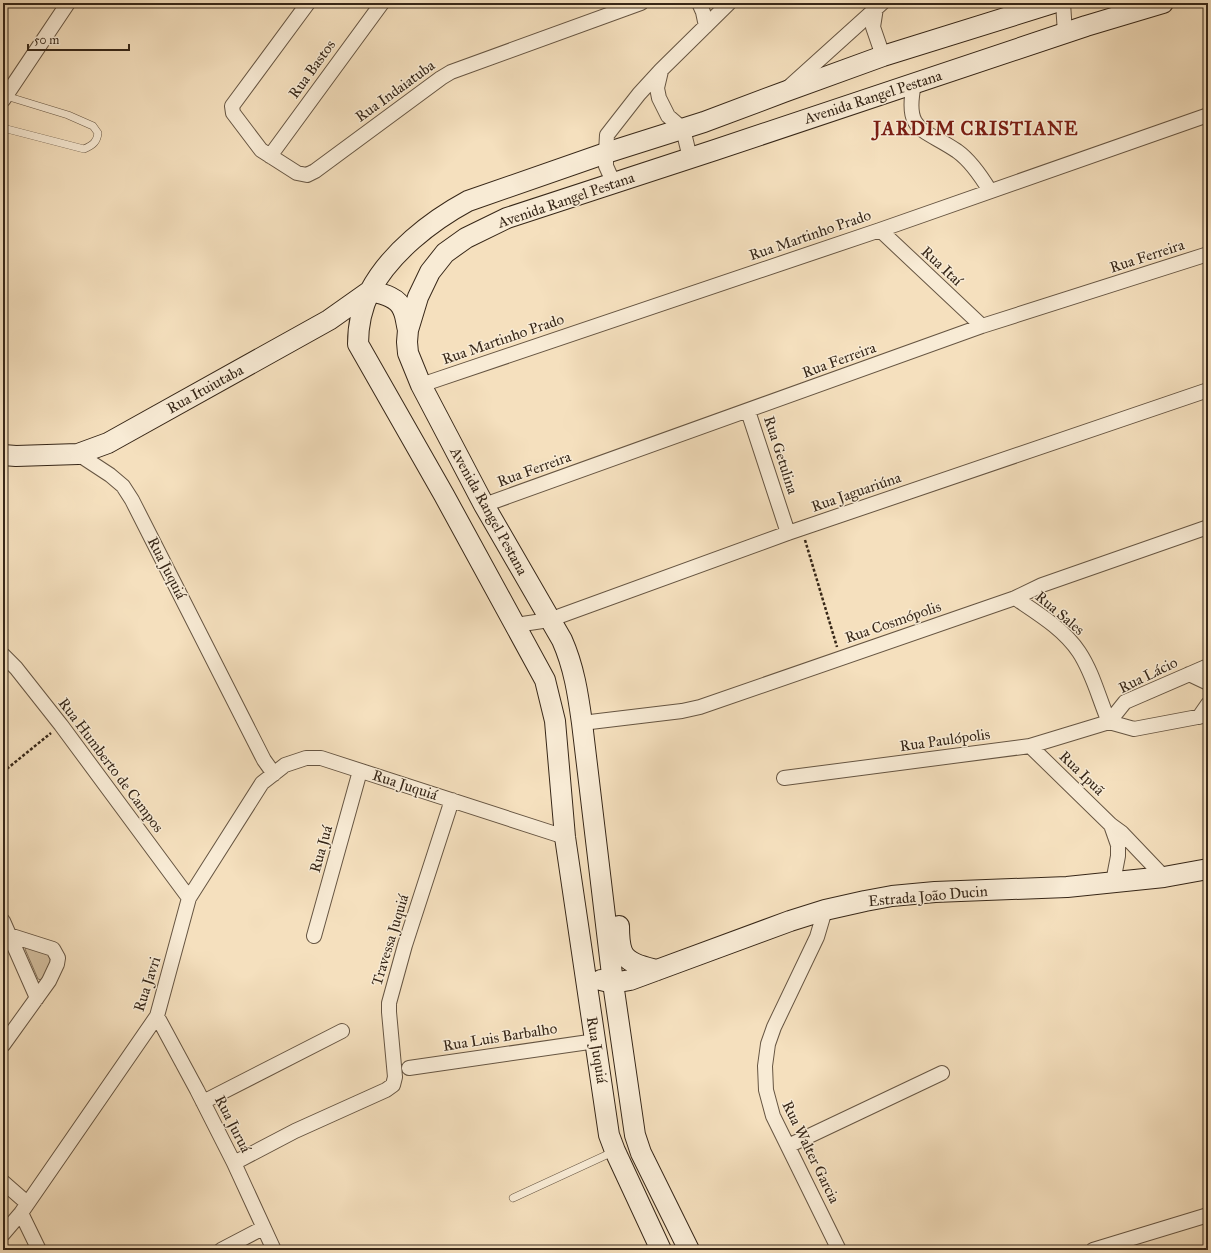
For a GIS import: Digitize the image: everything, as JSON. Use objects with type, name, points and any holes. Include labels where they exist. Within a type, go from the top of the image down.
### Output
[{"type":"main road","name":"Avenida Rangel Pestana","points":[[565,837],[555,721],[545,680],[444,495],[358,344],[358,328],[370,291],[382,272],[395,257],[429,225],[448,211],[468,201],[606,153],[704,122],[883,56],[1053,3]]},
{"type":"main road","name":"Avenida Rangel Pestana","points":[[599,865],[577,685],[568,654],[484,505],[421,385],[408,353],[408,330],[418,297],[430,272],[445,253],[466,238],[507,218],[1065,33],[1163,3]]},
{"type":"main road","name":"Rua Ituiutaba","points":[[78,454],[108,443],[329,320],[370,291]]},
{"type":"main road","points":[[370,291],[385,294],[398,302],[403,310],[408,330]]},
{"type":"main road","points":[[329,320],[358,344]]},
{"type":"main road","points":[[3,455],[78,454]]},
{"type":"main road","points":[[565,837],[582,844],[599,865],[616,903],[622,951],[627,958],[636,964],[657,970]]},
{"type":"main road","name":"Rua Juquiá","points":[[565,837],[609,1135],[661,1250]]},
{"type":"main road","name":"Rua Juquiá","points":[[599,865],[613,983],[636,1135],[641,1153],[688,1250]]},
{"type":"main road","name":"Estrada João Ducin","points":[[613,983],[630,980],[790,921],[865,900],[915,894],[1067,887],[1164,877],[1208,870]]},
{"type":"main road","points":[[582,960],[593,976],[613,983]]},
{"type":"street","points":[[4,98],[68,3]]},
{"type":"street","name":"Rua Indaiatuba","points":[[308,3],[232,106],[234,113],[261,150],[297,173],[307,174],[314,171],[451,72],[641,3]]},
{"type":"street","name":"Rua Bastos","points":[[270,156],[382,3]]},
{"type":"street","points":[[699,3],[703,12],[706,26]]},
{"type":"street","points":[[1063,3],[1065,33]]},
{"type":"street","points":[[615,183],[606,166],[607,135],[639,94],[727,4]]},
{"type":"street","points":[[879,6],[873,27],[883,56]]},
{"type":"street","points":[[784,92],[879,6]]},
{"type":"street","points":[[661,70],[657,88],[658,98],[668,116],[683,128],[690,158]]},
{"type":"street","points":[[914,84],[912,114],[914,122],[921,130],[958,151],[979,173],[990,191]]},
{"type":"street","name":"Rua Martinho Prado","points":[[421,385],[880,230],[1208,115]]},
{"type":"street","name":"Rua Itaí","points":[[880,230],[982,326]]},
{"type":"street","name":"Rua Ferreira","points":[[484,505],[982,326],[1208,254]]},
{"type":"street","name":"Rua Jaguariúna","points":[[516,625],[549,620],[801,528],[1208,390]]},
{"type":"street","name":"Rua Getulina","points":[[748,411],[788,533]]},
{"type":"street","name":"Rua Juquiá","points":[[78,454],[123,486],[132,500],[264,760],[274,774],[285,765],[306,758],[320,758],[565,837]]},
{"type":"street","name":"Rua Cosmópolis","points":[[582,723],[700,707],[1015,598],[1042,585],[1208,527]]},
{"type":"street","name":"Rua Sales","points":[[1015,598],[1037,613],[1062,634],[1078,651],[1088,668],[1109,722]]},
{"type":"street","name":"Rua Humberto de Campos","points":[[3,655],[16,668],[60,725],[190,898]]},
{"type":"street","name":"Rua Lácio","points":[[1109,722],[1125,702],[1208,666]]},
{"type":"street","points":[[1189,674],[1208,683]]},
{"type":"street","points":[[1109,722],[1134,729],[1203,716],[1208,704]]},
{"type":"street","name":"Rua Paulópolis","points":[[784,778],[1030,746],[1109,722]]},
{"type":"street","name":"Rua Ipuã","points":[[1030,746],[1111,825],[1122,833],[1164,877]]},
{"type":"street","name":"Rua Juá","points":[[314,936],[360,771]]},
{"type":"street","name":"Rua Javri","points":[[3,1234],[24,1208],[157,1016],[190,898],[262,783],[274,774]]},
{"type":"street","name":"Travessa Juquiá","points":[[234,1164],[295,1131],[386,1090],[393,1085],[395,1077],[389,1003],[405,945],[452,800]]},
{"type":"street","name":"Rua Ipuã","points":[[1111,825],[1118,845],[1118,856],[1113,882]]},
{"type":"street","name":"Rua Walter Garcia","points":[[826,910],[817,937],[774,1027],[768,1044],[765,1066],[766,1090],[773,1116],[839,1250]]},
{"type":"street","points":[[3,921],[37,998]]},
{"type":"street","points":[[3,1045],[49,981],[58,958],[53,949],[9,935]]},
{"type":"street","name":"Rua Juruá","points":[[157,1016],[203,1102],[274,1250]]},
{"type":"street","points":[[203,1102],[342,1031]]},
{"type":"street","name":"Rua Luis Barbalho","points":[[409,1068],[596,1041]]},
{"type":"street","points":[[788,1146],[942,1073]]},
{"type":"street","points":[[3,1182],[24,1208],[39,1250]]},
{"type":"street","points":[[1093,1250],[1208,1215]]},
{"type":"street","points":[[221,1250],[263,1228]]},
{"type":"lane","points":[[3,128],[84,149],[92,146],[97,140],[98,133],[93,126],[68,116],[4,98]]},
{"type":"lane","points":[[513,1198],[615,1151]]},
{"type":"path","points":[[801,528],[840,658]]},
{"type":"path","points":[[3,772],[60,725]]},
{"type":"shaded area","points":[[26,947],[49,955],[50,964],[41,980],[38,979],[25,949]]},
{"type":"district","name":"JARDIM CRISTIANE","points":[[976,128]]}]
